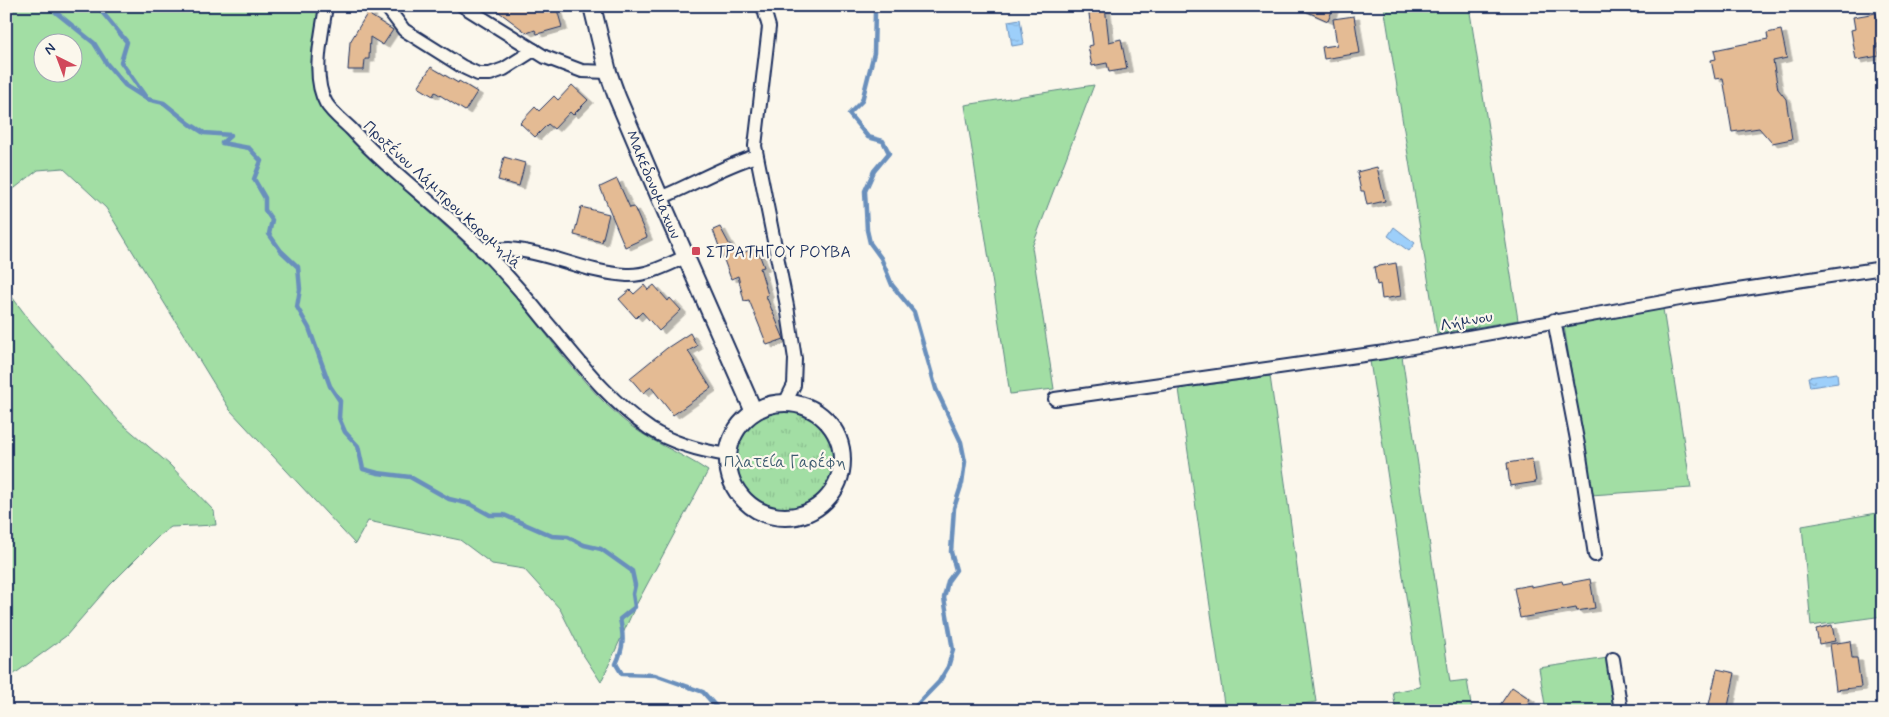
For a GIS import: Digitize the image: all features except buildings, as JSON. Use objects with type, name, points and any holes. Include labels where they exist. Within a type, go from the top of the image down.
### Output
[{"type":"street","name":"Προξένου Λάμπρου Κορομηλά","points":[[326,6],[321,38],[319,83],[326,103],[365,145],[482,250],[543,317],[604,390],[630,414],[650,428],[676,442],[695,449],[728,455]]},
{"type":"street","points":[[386,6],[404,30],[463,67],[478,74],[490,74],[504,69],[534,50]]},
{"type":"street","points":[[463,6],[545,57],[576,69],[591,72],[608,72]]},
{"type":"street","name":"Μακεδονομάχων","points":[[592,6],[608,72],[685,257],[754,412]]},
{"type":"street","points":[[763,6],[769,27],[755,138],[756,156],[787,306],[795,359],[794,385],[784,403]]},
{"type":"street","points":[[660,198],[692,185],[742,160],[756,156]]},
{"type":"street","points":[[482,250],[510,250],[548,257],[594,270],[628,275],[656,270],[685,257]]},
{"type":"street","name":"Λήμνου","points":[[1055,399],[1385,352],[1554,320],[1883,268]]},
{"type":"street","points":[[1554,320],[1579,450],[1595,555]]},
{"type":"street","points":[[784,403],[798,404],[822,416],[832,426],[842,451],[840,478],[834,491],[814,510],[788,517],[761,512],[745,500],[733,484],[728,455],[732,438],[741,423],[754,412],[764,407],[784,403]]},
{"type":"street","points":[[1613,659],[1621,711]]},
{"type":"green space","points":[[6,6],[319,6],[312,49],[311,71],[316,92],[324,104],[376,163],[497,275],[572,367],[604,402],[631,426],[708,471],[635,607],[601,682],[582,653],[560,609],[524,569],[492,564],[460,540],[368,521],[355,544],[230,410],[106,208],[63,168],[38,170],[6,195]]},
{"type":"green space","points":[[1384,6],[1469,6],[1518,320],[1437,334]]},
{"type":"green space","points":[[1094,85],[1032,247],[1054,389],[1010,394],[965,105]]},
{"type":"green space","points":[[6,289],[31,322],[119,421],[170,465],[214,511],[216,525],[171,527],[160,535],[110,585],[66,636],[6,680]]},
{"type":"green space","points":[[1663,309],[1691,488],[1591,495],[1564,326]]},
{"type":"green space","points":[[1402,356],[1450,682],[1467,680],[1472,711],[1396,711],[1393,692],[1420,687],[1370,361]]},
{"type":"green space","points":[[1270,376],[1316,702],[1254,711],[1225,711],[1179,389]]},
{"type":"green space","name":"Πλατεία Γαρέφη","points":[[786,411],[805,414],[822,425],[833,442],[836,461],[833,480],[822,497],[805,508],[786,511],[767,508],[750,497],[739,480],[736,461],[739,442],[750,425],[767,414]]},
{"type":"green space","points":[[1883,512],[1883,616],[1811,626],[1802,526]]},
{"type":"green space","points":[[1608,658],[1616,711],[1546,711],[1539,668]]},
{"type":"water","points":[[1020,19],[1024,44],[1012,46],[1008,21]]},
{"type":"water","points":[[1394,227],[1415,243],[1409,251],[1388,236]]},
{"type":"water","points":[[1837,373],[1838,383],[1810,387],[1808,377]]},
{"type":"waterway","points":[[48,6],[94,43],[107,64],[125,85],[147,99],[164,103],[204,133],[231,135],[222,143],[249,148],[261,161],[254,179],[265,198],[265,210],[272,220],[269,234],[281,251],[298,267],[300,289],[297,307],[309,328],[330,386],[340,401],[339,418],[345,432],[358,446],[363,469],[410,477],[449,499],[470,504],[490,515],[504,515],[552,536],[568,537],[584,545],[601,549],[632,571],[635,585],[633,594],[635,607],[620,619],[622,642],[621,652],[616,664],[622,674],[655,675],[703,692],[718,709],[725,711]]},
{"type":"waterway","points":[[97,6],[127,42],[121,62],[145,96]]},
{"type":"waterway","points":[[878,6],[875,12],[874,53],[862,101],[849,114],[868,137],[883,141],[889,153],[874,171],[865,191],[867,230],[870,243],[881,258],[892,285],[914,312],[936,389],[961,442],[965,462],[962,483],[954,508],[951,552],[956,570],[948,581],[944,598],[953,650],[948,667],[939,682],[911,711]]},
{"type":"place","name":"ΣΤΡΑΤΗΓΟΥ ΡΟΥΒΑ","points":[[696,251]]}]
